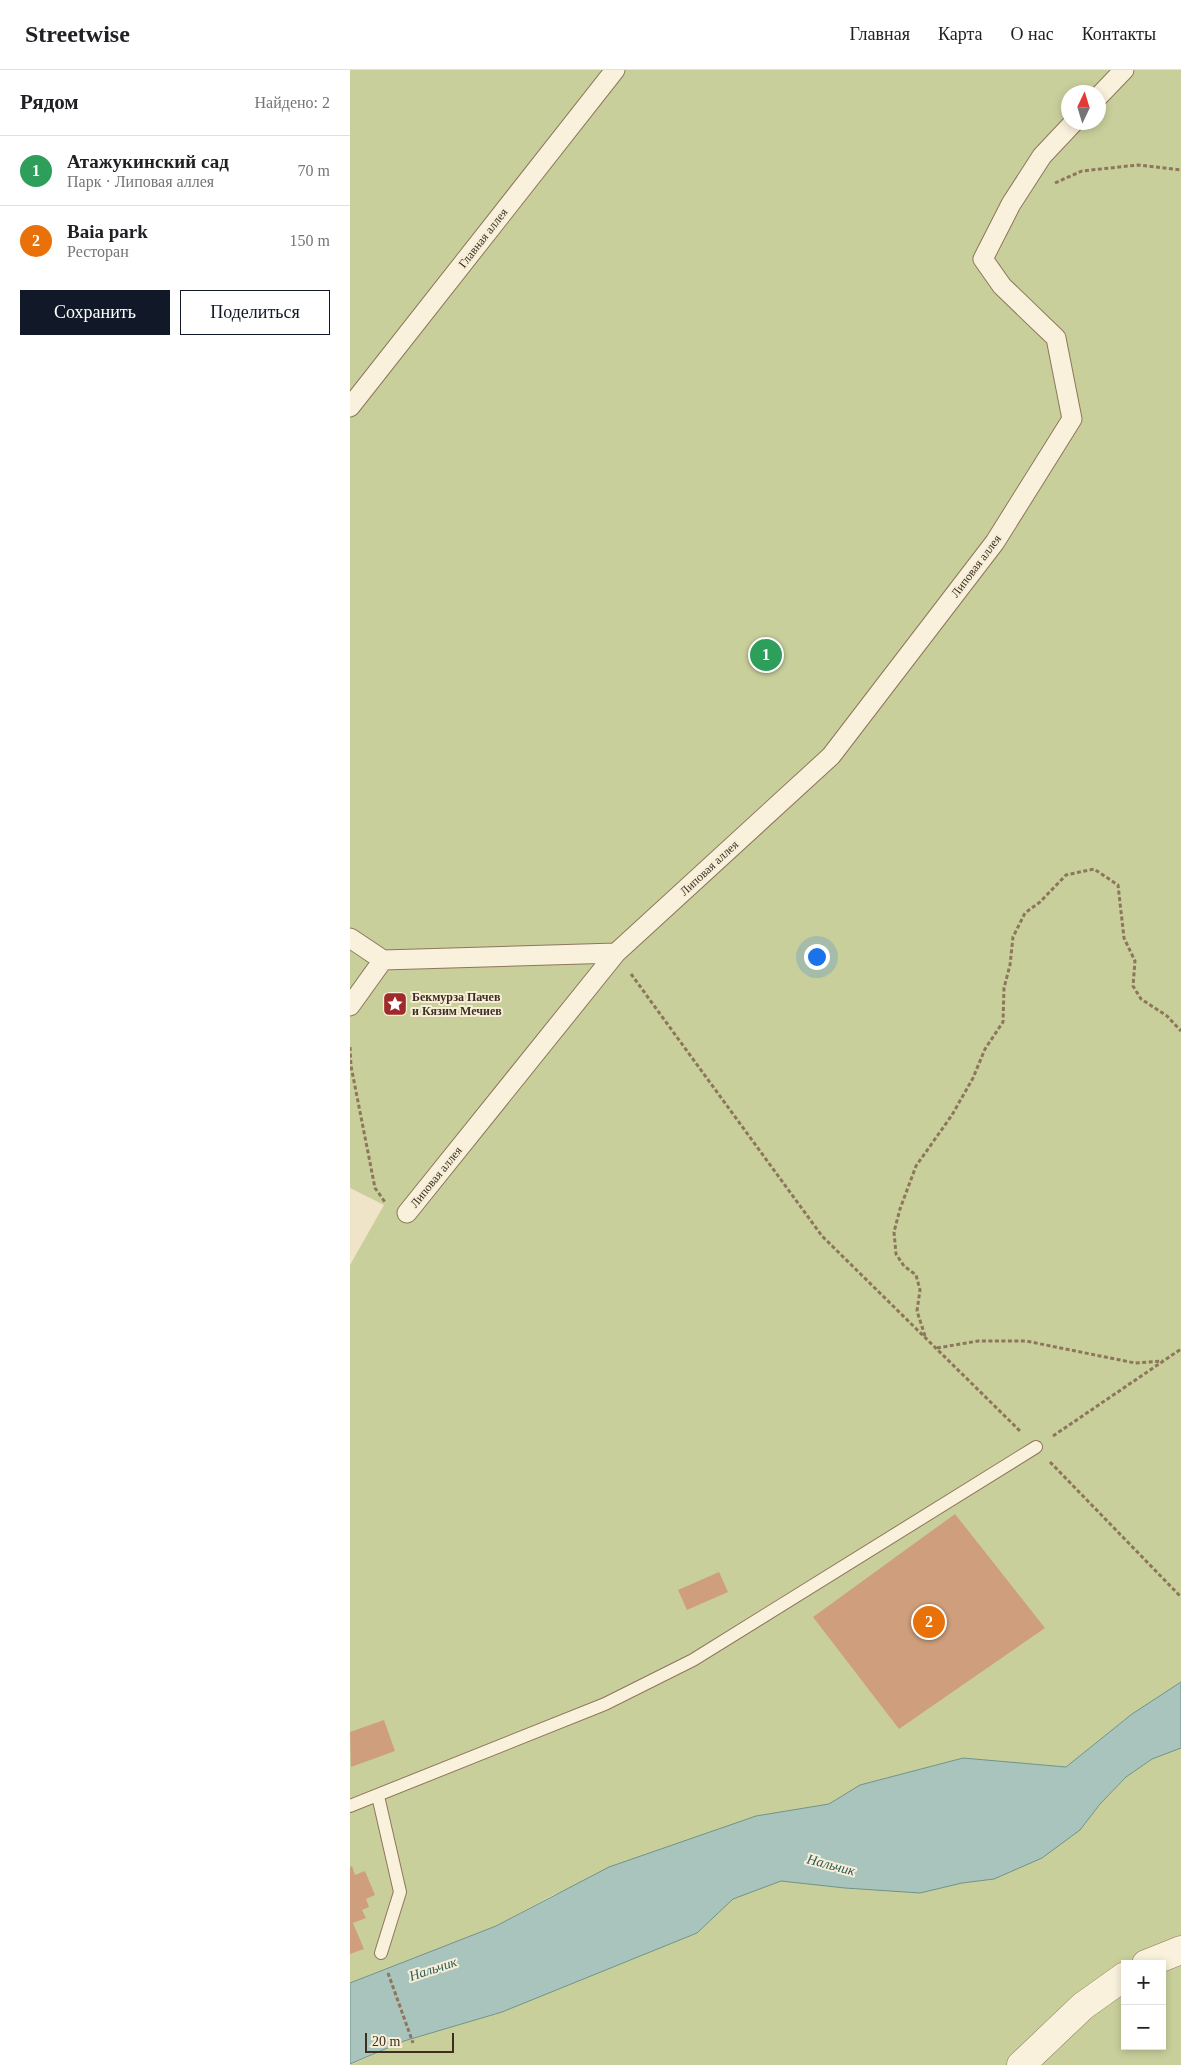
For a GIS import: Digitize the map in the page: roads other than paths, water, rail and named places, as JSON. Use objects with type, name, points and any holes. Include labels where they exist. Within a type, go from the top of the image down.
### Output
[{"type":"street","name":"Главная аллея","points":[[350,407],[615,70]]},
{"type":"street","points":[[1106,89],[1124,70]]},
{"type":"street","name":"Липовая аллея","points":[[407,1213],[616,953],[831,756],[996,542],[1072,419],[1056,338],[1002,286],[983,259],[1011,204],[1042,156],[1066,130]]},
{"type":"street","points":[[350,938],[383,960],[616,953]]},
{"type":"street","points":[[350,1006],[383,960]]},
{"type":"street","points":[[1156,1960],[1181,1950]]},
{"type":"street","points":[[1021,2065],[1083,2006],[1121,1979]]},
{"type":"lane","points":[[350,1806],[606,1704],[693,1660],[1036,1448]]},
{"type":"lane","points":[[378,1796],[400,1892],[381,1953]]},
{"type":"water","name":"Нальчик","points":[[1181,1682],[1181,1748],[1152,1759],[1126,1777],[1100,1804],[1080,1830],[1042,1858],[994,1879],[962,1883],[920,1893],[781,1881],[733,1899],[697,1933],[502,2012],[404,2041],[350,2064],[350,1983],[496,1926],[609,1867],[756,1816],[829,1804],[860,1785],[963,1758],[1066,1767],[1132,1714]]},
{"type":"place","name":"Атажукинский сад","points":[[766,655]]},
{"type":"place","name":"Бекмурза Пачев и Кязим Мечиев","points":[[395,1004]]},
{"type":"place","name":"Baia park","points":[[929,1622]]}]
